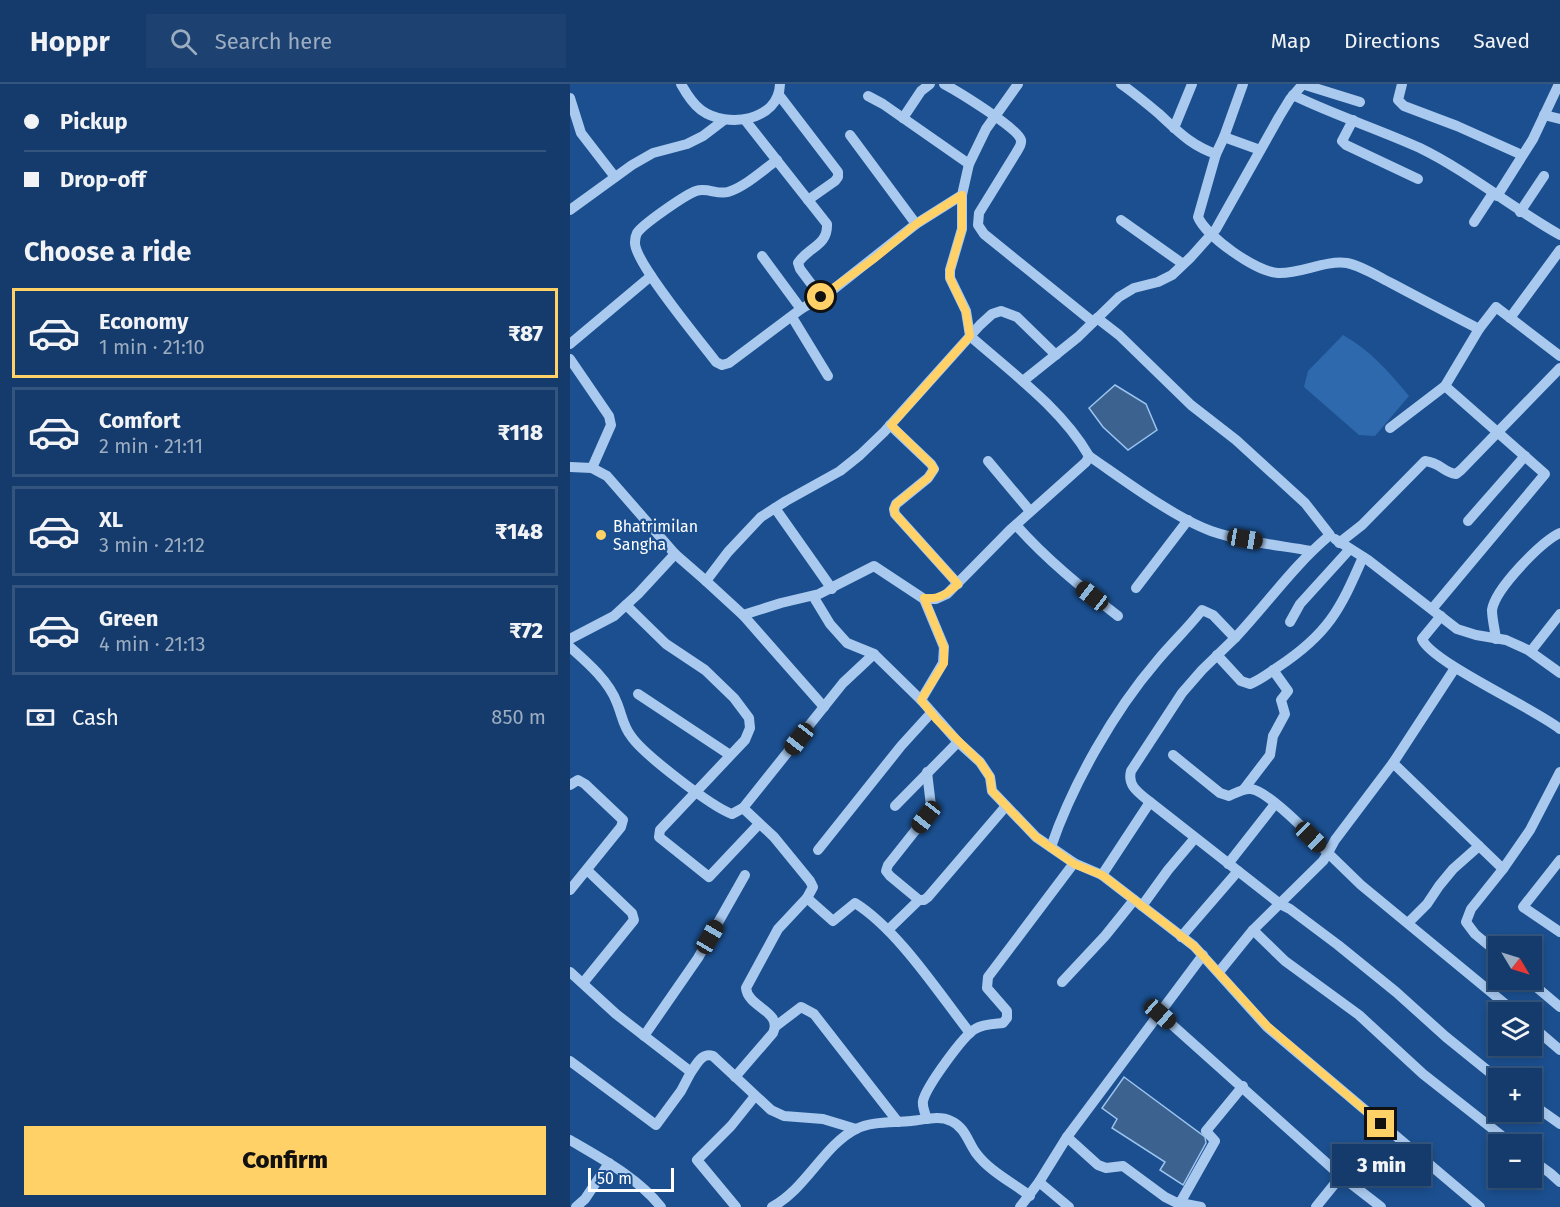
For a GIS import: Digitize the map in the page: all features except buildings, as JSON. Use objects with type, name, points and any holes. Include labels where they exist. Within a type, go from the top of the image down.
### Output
[{"type":"street","points":[[681,84],[688,96],[702,111],[724,120],[745,120],[764,112],[779,89],[838,172],[835,181],[808,200]]},
{"type":"street","points":[[903,118],[921,92],[930,84]]},
{"type":"street","points":[[944,84],[1017,132],[1021,139],[1021,144],[979,213],[978,225],[984,234],[1095,320],[1119,335],[1191,405],[1236,440],[1305,503],[1339,543],[1363,557],[1457,629],[1506,640],[1531,651],[1560,673]]},
{"type":"street","points":[[1018,84],[994,116],[969,164],[962,195],[962,229],[950,270],[950,278],[966,312],[970,336],[1034,390],[1081,442],[1089,456],[1188,520],[1228,536],[1311,551]]},
{"type":"street","points":[[1120,84],[1142,99],[1187,140],[1216,154]]},
{"type":"street","points":[[1174,128],[1192,84]]},
{"type":"street","points":[[1243,84],[1216,154],[1198,217],[1202,226],[1241,257],[1265,271],[1279,273],[1347,263],[1479,329]]},
{"type":"street","points":[[1023,381],[1056,355],[1119,297],[1134,288],[1158,282],[1172,275],[1212,234],[1233,202],[1260,150],[1293,96],[1303,84],[1360,102]]},
{"type":"street","points":[[1474,222],[1522,155],[1559,84]]},
{"type":"street","points":[[1400,85],[1398,100],[1404,106],[1457,126],[1522,155]]},
{"type":"street","points":[[868,96],[969,164]]},
{"type":"street","points":[[1293,96],[1420,148],[1460,170],[1520,212],[1560,235]]},
{"type":"street","points":[[570,98],[575,135],[615,177]]},
{"type":"street","points":[[1544,115],[1560,119]]},
{"type":"street","points":[[570,210],[653,153],[687,144],[703,136],[724,120]]},
{"type":"street","points":[[745,120],[827,224],[827,233],[820,243],[801,257],[798,263],[821,297]]},
{"type":"street","points":[[1353,120],[1343,136],[1342,141],[1346,145],[1418,179]]},
{"type":"street","points":[[850,135],[916,224]]},
{"type":"street","points":[[1224,137],[1260,150]]},
{"type":"street","points":[[777,160],[726,193],[700,190],[689,194],[637,233],[635,247],[651,276],[716,362],[722,365],[729,363],[857,271],[916,224],[962,195]]},
{"type":"street","points":[[1520,212],[1544,176]]},
{"type":"street","points":[[1121,220],[1183,264]]},
{"type":"street","points":[[1510,318],[1560,250]]},
{"type":"street","points":[[762,256],[797,313],[828,376]]},
{"type":"street","points":[[570,344],[651,276]]},
{"type":"street","points":[[1390,428],[1446,386],[1479,329],[1496,307],[1560,356]]},
{"type":"street","points":[[706,581],[714,568],[761,517],[840,471],[860,455],[891,425],[992,314],[1001,310],[1017,317],[1056,355]]},
{"type":"street","points":[[570,359],[609,416],[611,425],[592,468]]},
{"type":"street","points":[[1339,543],[1362,525],[1425,461],[1436,462],[1450,473],[1456,474],[1546,385],[1560,368]]},
{"type":"street","points":[[1446,386],[1545,474],[1437,613],[1422,639],[1425,645],[1455,668],[1520,703],[1560,729]]},
{"type":"street","points":[[891,425],[934,469],[928,478],[896,504],[895,514],[958,584]]},
{"type":"street","points":[[742,615],[832,589],[874,566],[924,598],[936,600],[958,584],[1030,511],[1086,462],[1089,456]]},
{"type":"street","points":[[1468,521],[1525,456]]},
{"type":"street","points":[[988,461],[1030,511]]},
{"type":"street","points":[[570,467],[592,468],[607,476],[675,554],[742,615],[824,707]]},
{"type":"street","points":[[775,508],[832,589]]},
{"type":"street","points":[[1136,588],[1188,520]]},
{"type":"street","points":[[1016,525],[1032,543],[1082,588],[1118,616]]},
{"type":"street","points":[[1496,639],[1492,609],[1503,589],[1521,565],[1553,536],[1560,533]]},
{"type":"street","points":[[1330,535],[1311,551],[1263,608],[1182,693],[1131,771],[1129,779],[1132,786],[1150,802],[1280,904],[1338,945],[1488,1071]]},
{"type":"street","points":[[1290,622],[1300,604],[1350,550]]},
{"type":"street","points":[[570,639],[614,616],[675,554]]},
{"type":"street","points":[[1217,655],[1245,684],[1254,683],[1308,646],[1331,620],[1343,602],[1363,557]]},
{"type":"street","points":[[813,596],[830,624],[847,644],[874,654],[980,762],[990,777],[992,791],[1036,837],[1074,864],[1102,875],[1203,955],[1267,1026],[1324,1077],[1411,1147],[1467,1203],[1480,1207]]},
{"type":"street","points":[[921,700],[944,663],[944,647],[924,598]]},
{"type":"street","points":[[626,605],[666,644],[720,683],[749,718],[750,728],[745,740],[658,834],[662,841],[710,877],[759,824]]},
{"type":"street","points":[[1051,847],[1063,812],[1109,728],[1157,661],[1185,632],[1202,610],[1213,615],[1235,638]]},
{"type":"street","points":[[1531,651],[1560,614]]},
{"type":"street","points":[[570,647],[585,660],[604,683],[616,701],[622,722],[632,738],[646,752],[697,792],[721,810],[732,814],[743,808],[843,683],[874,654]]},
{"type":"street","points":[[1219,972],[1254,930],[1323,861],[1341,831],[1393,763],[1455,668]]},
{"type":"street","points":[[1244,789],[1270,755],[1273,736],[1285,714],[1281,700],[1288,690],[1273,670]]},
{"type":"street","points":[[638,694],[730,755]]},
{"type":"street","points":[[818,850],[901,746],[931,713]]},
{"type":"street","points":[[895,806],[958,742]]},
{"type":"street","points":[[1173,755],[1220,793],[1229,796],[1244,789],[1254,789],[1275,804],[1361,885],[1503,1002]]},
{"type":"street","points":[[1393,763],[1503,868]]},
{"type":"street","points":[[920,900],[886,871],[888,865],[926,817],[931,806],[927,772]]},
{"type":"street","points":[[1488,945],[1475,934],[1466,922],[1471,909],[1530,830],[1560,772]]},
{"type":"street","points":[[570,785],[578,780],[585,784],[622,820],[621,827],[570,890]]},
{"type":"street","points":[[1102,875],[1150,802]]},
{"type":"street","points":[[1228,864],[1275,804]]},
{"type":"street","points":[[888,930],[920,900],[928,897],[1006,806]]},
{"type":"street","points":[[743,808],[785,850],[813,887],[807,898],[778,929],[746,988],[746,993],[775,1020],[776,1026]]},
{"type":"street","points":[[1062,982],[1138,903],[1195,838]]},
{"type":"street","points":[[1408,923],[1427,904],[1452,869],[1479,846]]},
{"type":"street","points":[[1560,860],[1523,907],[1560,932]]},
{"type":"street","points":[[927,1119],[922,1104],[926,1092],[939,1071],[977,1027],[1003,1023],[1008,1018],[1007,1011],[987,987],[988,977],[1074,864]]},
{"type":"street","points":[[583,983],[634,920],[632,913],[586,870]]},
{"type":"street","points":[[1181,937],[1238,871]]},
{"type":"street","points":[[644,1036],[698,958],[745,875]]},
{"type":"street","points":[[807,898],[833,921],[855,903],[871,913],[888,930],[970,1033]]},
{"type":"street","points":[[1254,930],[1285,961],[1359,1015],[1423,1074],[1499,1134]]},
{"type":"street","points":[[1020,1207],[1030,1196],[1067,1137],[1203,955]]},
{"type":"street","points":[[570,972],[644,1036],[691,1072]]},
{"type":"street","points":[[1540,990],[1560,1007]]},
{"type":"street","points":[[735,1077],[773,1033],[776,1026],[801,1007],[814,1014],[898,1122]]},
{"type":"street","points":[[1160,1014],[1341,1176],[1381,1207]]},
{"type":"street","points":[[1542,1035],[1560,1050]]},
{"type":"street","points":[[570,1061],[656,1125],[681,1091],[691,1072],[703,1056],[709,1054],[771,1110],[784,1116],[823,1119],[856,1129]]},
{"type":"street","points":[[1180,1203],[1215,1142],[1206,1131],[1242,1086]]},
{"type":"street","points":[[736,1207],[697,1160],[755,1096]]},
{"type":"street","points":[[1542,1111],[1560,1124]]},
{"type":"street","points":[[772,1207],[784,1204],[836,1144],[856,1129],[877,1124],[939,1118],[952,1121],[962,1128],[984,1161],[1030,1196]]},
{"type":"street","points":[[1067,1137],[1098,1165],[1106,1168],[1123,1166],[1165,1197],[1201,1207]]},
{"type":"street","points":[[570,1140],[642,1186],[661,1207]]},
{"type":"street","points":[[576,1207],[585,1199],[609,1163]]},
{"type":"street","points":[[1542,1167],[1560,1182]]},
{"type":"street","points":[[1316,1207],[1341,1176]]},
{"type":"street","points":[[1039,1182],[1069,1207]]},
{"type":"shaded area","points":[[1343,335],[1370,355],[1409,396],[1375,436],[1359,435],[1304,387],[1308,371]]},
{"type":"shaded area","points":[[1115,385],[1146,404],[1157,430],[1128,450],[1103,427],[1089,408]]},
{"type":"shaded area","points":[[1124,1077],[1205,1137],[1206,1143],[1183,1185],[1160,1170],[1165,1162],[1112,1128],[1117,1119],[1102,1108]]},
{"type":"place","name":"Bhatrimilan Sangha","points":[[601,535]]},
{"type":"route","points":[[821,297],[875,258],[916,224],[962,195],[962,229],[950,270],[950,278],[966,312],[970,336],[891,425],[934,469],[928,478],[896,504],[895,514],[958,584],[936,600],[924,598],[944,647],[944,663],[921,700],[937,720],[980,762],[990,777],[992,791],[1036,837],[1074,864],[1102,875],[1194,946],[1267,1026],[1381,1124]]}]
